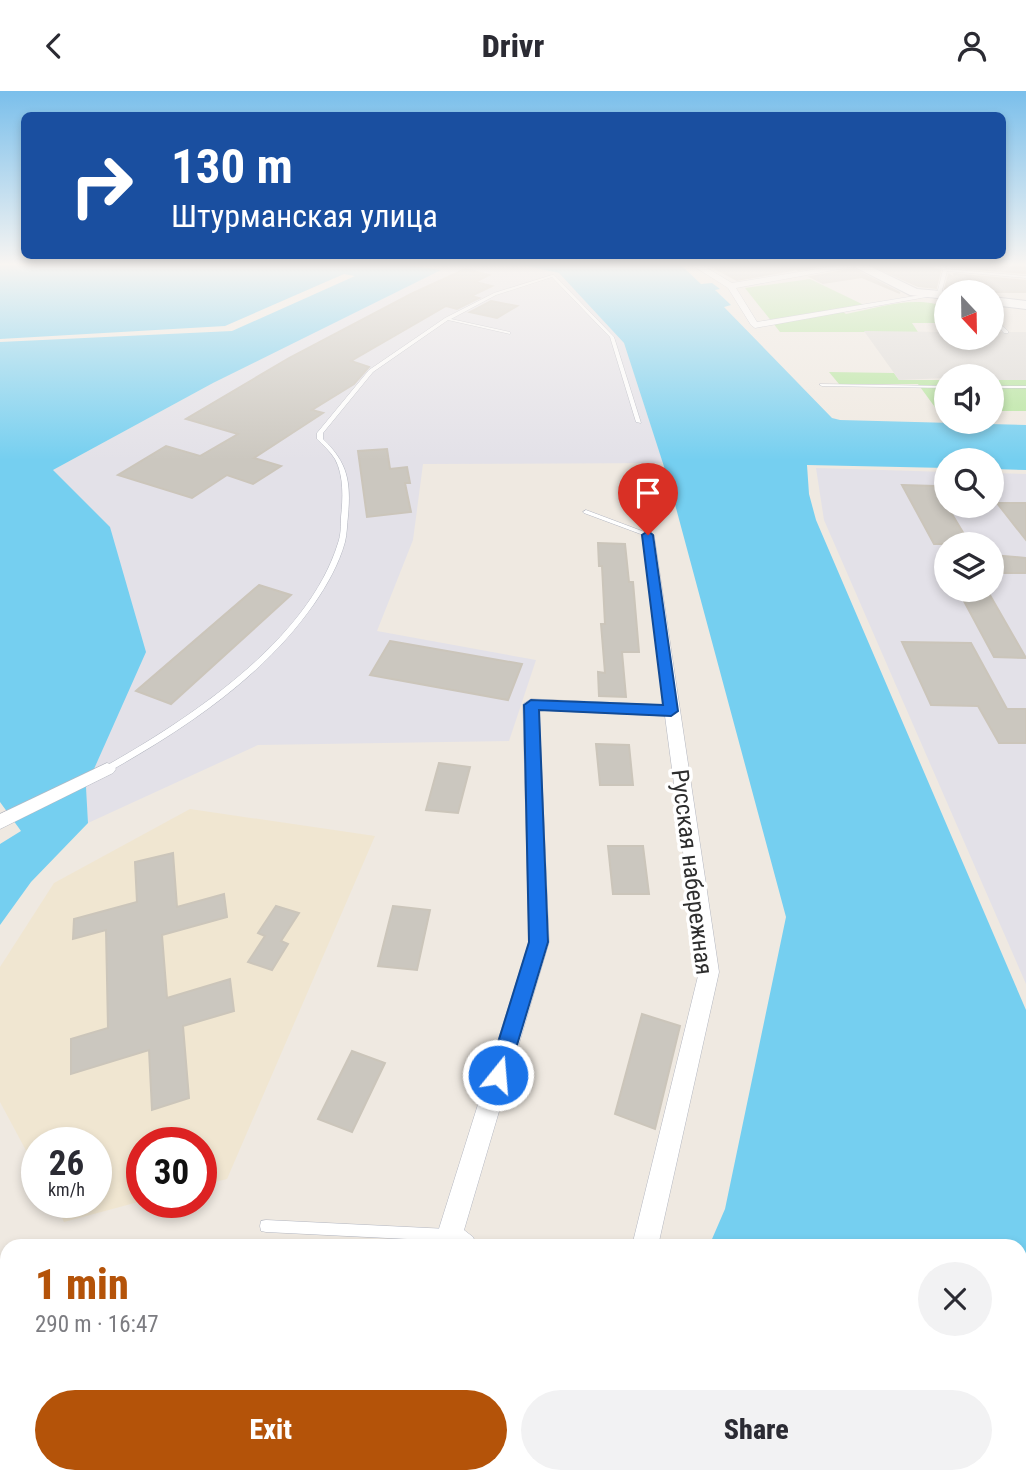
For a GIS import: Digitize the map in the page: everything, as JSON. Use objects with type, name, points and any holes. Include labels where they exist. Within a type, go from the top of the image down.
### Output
[{"type":"street","name":"Русская набережная","points":[[647,1239],[709,972],[648,535]]},
{"type":"street","points":[[458,1239],[538,942],[531,705],[671,711]]},
{"type":"street","points":[[0,822],[107,769]]},
{"type":"lane","points":[[107,769],[140,752],[172,730],[270,655],[312,604],[341,551],[348,519],[339,458],[320,439],[320,433],[371,371],[431,330]]},
{"type":"lane","points":[[495,330],[508,333]]},
{"type":"lane","points":[[605,330],[612,337],[639,422]]},
{"type":"lane","points":[[822,385],[934,387]]},
{"type":"lane","points":[[1004,387],[1026,387]]},
{"type":"lane","points":[[586,512],[648,535]]},
{"type":"lane","points":[[265,1226],[431,1239]]},
{"type":"shaded area","points":[[319,330],[612,330],[624,343],[663,463],[423,464],[413,540],[377,631],[536,660],[509,741],[258,745],[88,823],[86,787],[104,746],[53,470],[213,383]]},
{"type":"shaded area","points":[[864,331],[934,332],[934,350],[1004,350],[1004,332],[1026,332],[1026,380],[1004,380],[1004,364],[934,364],[934,378],[899,380]]},
{"type":"shaded area","points":[[816,468],[934,472],[934,518],[1004,518],[1004,473],[1026,474],[1026,984],[824,520]]},
{"type":"shaded area","points":[[190,809],[375,836],[227,1179],[217,1181],[217,1127],[126,1127],[126,1205],[112,1209],[112,1127],[21,1127],[21,1141],[0,1102],[0,967],[54,883]]},
{"type":"shaded area","points":[[62,1218],[79,1218],[64,1222]]},
{"type":"green space","points":[[778,330],[917,330],[918,332],[780,332]]},
{"type":"green space","points":[[829,372],[894,373],[899,380],[934,380],[934,406],[918,384],[839,384]]},
{"type":"green space","points":[[1004,380],[1026,380],[1026,411],[1004,411]]},
{"type":"water","points":[[0,330],[320,330],[213,383],[53,470],[110,527],[146,652],[86,787],[88,823],[31,882],[0,925],[0,844],[21,831],[0,802]]},
{"type":"water","points":[[612,330],[746,330],[832,418],[840,420],[934,423],[934,434],[1004,434],[1004,424],[1026,425],[1026,470],[1004,469],[1004,448],[934,448],[934,468],[807,465],[809,494],[816,520],[1026,1010],[1026,1239],[712,1239],[725,1209],[786,917],[669,482],[624,343]]},
{"type":"pier","points":[[156,330],[234,330],[0,342],[0,339]]},
{"type":"building","points":[[342,330],[405,330],[351,361],[369,367],[354,384],[312,410],[323,413],[254,458],[281,466],[253,484],[227,475],[192,498],[118,475],[166,446],[200,456],[238,434],[186,419]]},
{"type":"building","points":[[387,449],[390,469],[407,467],[410,483],[405,483],[411,512],[367,517],[358,451]]},
{"type":"building","points":[[902,485],[934,486],[934,518],[954,518],[963,532],[934,532],[934,544]]},
{"type":"building","points":[[1004,503],[1026,503],[1026,540],[1004,512]]},
{"type":"building","points":[[598,543],[625,544],[629,582],[633,582],[639,652],[622,652],[626,697],[599,696],[598,672],[605,673],[601,624],[605,624]]},
{"type":"building","points":[[1004,556],[1026,558],[1026,573],[1004,573]]},
{"type":"building","points":[[259,585],[291,595],[171,704],[136,691]]},
{"type":"building","points":[[964,602],[994,602],[1026,658],[994,657]]},
{"type":"building","points":[[390,641],[522,664],[508,700],[370,675]]},
{"type":"building","points":[[902,642],[971,643],[1007,709],[1026,709],[1026,743],[999,743],[978,706],[931,705]]},
{"type":"building","points":[[596,744],[629,745],[633,785],[600,785]]},
{"type":"building","points":[[439,763],[470,767],[458,813],[426,810]]},
{"type":"building","points":[[608,846],[643,846],[649,894],[613,894]]},
{"type":"building","points":[[173,853],[177,907],[224,894],[227,917],[162,935],[167,998],[230,979],[234,1011],[183,1026],[189,1098],[152,1110],[149,1050],[71,1074],[71,1039],[108,1028],[106,930],[73,939],[74,919],[137,902],[135,862]]},
{"type":"building","points":[[276,906],[299,913],[281,941],[288,944],[272,970],[248,962],[265,936],[258,933]]},
{"type":"building","points":[[393,906],[430,910],[417,970],[378,966]]},
{"type":"building","points":[[642,1014],[680,1026],[655,1129],[615,1114]]},
{"type":"building","points":[[352,1051],[385,1063],[352,1132],[318,1119]]},
{"type":"route","points":[[498,1075],[538,942],[531,705],[671,711],[648,535]]}]
